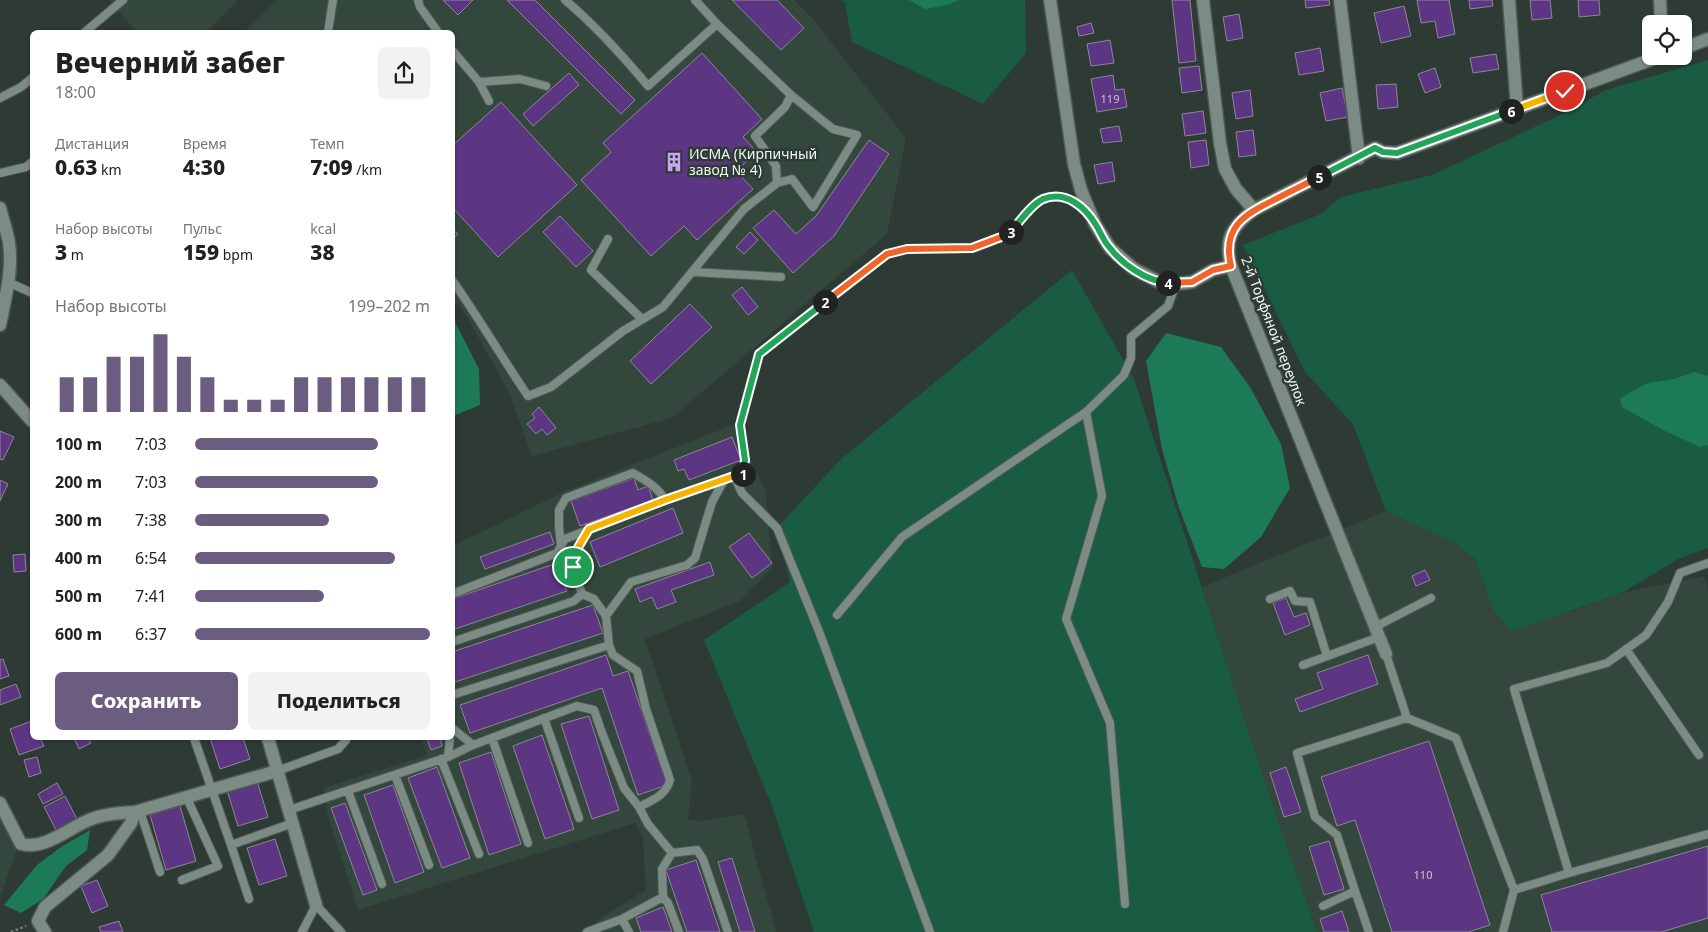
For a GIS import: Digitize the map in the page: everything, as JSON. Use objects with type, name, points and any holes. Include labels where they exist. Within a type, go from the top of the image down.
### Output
[{"type":"street","points":[[1050,0],[1074,164],[1081,190],[1095,224],[1110,248],[1128,265],[1161,282],[1176,284],[1192,282],[1213,270],[1231,266]]},
{"type":"street","points":[[1203,0],[1220,144],[1225,169],[1236,189],[1254,210]]},
{"type":"street","points":[[1340,0],[1359,158]]},
{"type":"street","points":[[1508,0],[1517,108]]},
{"type":"street","points":[[1660,0],[1661,15]]},
{"type":"street","points":[[1692,45],[1708,39]]},
{"type":"street","name":"2-й Торфяной переулок","points":[[1386,654],[1231,266],[1228,245],[1231,234],[1242,219],[1254,210],[1359,158],[1375,148],[1383,152],[1397,153],[1642,63]]},
{"type":"street","points":[[0,208],[9,244],[8,282],[0,325]]},
{"type":"street","points":[[0,385],[30,419]]},
{"type":"street","points":[[269,740],[316,905]]},
{"type":"street","points":[[0,803],[21,844],[30,846],[43,843],[90,819],[108,814],[138,811],[277,770]]},
{"type":"street","points":[[45,932],[38,920],[45,907],[108,854],[132,823],[138,811]]},
{"type":"lane","points":[[87,30],[123,0]]},
{"type":"lane","points":[[328,30],[333,0]]},
{"type":"lane","points":[[418,0],[420,7],[437,30]]},
{"type":"lane","points":[[565,0],[611,43],[648,86],[717,24]]},
{"type":"lane","points":[[455,284],[477,315],[528,396],[551,386],[624,331],[663,307],[744,209],[777,183],[792,179],[813,208],[857,135],[833,129],[791,96],[694,0]]},
{"type":"lane","points":[[455,54],[478,82],[489,101]]},
{"type":"lane","points":[[478,82],[520,79],[546,86]]},
{"type":"lane","points":[[0,98],[21,87],[30,80]]},
{"type":"lane","points":[[777,183],[776,166],[755,136],[785,107],[791,96]]},
{"type":"lane","points":[[0,174],[26,167],[30,164]]},
{"type":"lane","points":[[608,239],[591,270],[642,319]]},
{"type":"lane","points":[[693,272],[781,277]]},
{"type":"lane","points":[[8,282],[30,292]]},
{"type":"lane","points":[[837,615],[902,537],[1086,412],[1124,375],[1131,358],[1131,337],[1168,306],[1176,284]]},
{"type":"lane","points":[[1086,412],[1102,496],[1066,619],[1110,722],[1125,904]]},
{"type":"lane","points":[[561,545],[560,510],[566,498],[633,473],[649,482],[661,493],[665,500]]},
{"type":"lane","points":[[455,593],[556,552],[565,539],[665,500],[734,476],[742,493],[777,528],[820,634],[930,932]]},
{"type":"lane","points":[[606,616],[631,582],[686,565],[695,558],[712,502],[724,480]]},
{"type":"lane","points":[[589,529],[573,556],[573,567],[582,594],[594,599],[606,616],[609,645],[613,655],[637,671],[646,709],[670,780],[668,788],[657,798],[639,807]]},
{"type":"lane","points":[[1569,873],[1514,689],[1607,662],[1646,635],[1668,602],[1680,573],[1708,563]]},
{"type":"lane","points":[[1270,599],[1290,591],[1295,601],[1310,602],[1327,656]]},
{"type":"lane","points":[[455,641],[574,601],[582,594]]},
{"type":"lane","points":[[1303,665],[1327,656],[1377,632],[1431,598]]},
{"type":"lane","points":[[455,694],[609,645]]},
{"type":"lane","points":[[1626,649],[1700,755]]},
{"type":"lane","points":[[1386,654],[1407,718]]},
{"type":"lane","points":[[289,810],[445,758],[473,745],[578,706],[594,710],[624,788],[639,807],[648,824],[672,853]]},
{"type":"lane","points":[[544,718],[579,818]]},
{"type":"lane","points":[[1369,932],[1336,835],[1314,818],[1297,753],[1407,718],[1456,738],[1514,890],[1503,932]]},
{"type":"lane","points":[[455,730],[473,745]]},
{"type":"lane","points":[[492,738],[528,843]]},
{"type":"lane","points":[[195,740],[249,899]]},
{"type":"lane","points":[[277,770],[338,749],[346,740]]},
{"type":"lane","points":[[450,740],[445,758],[479,854]]},
{"type":"lane","points":[[395,775],[429,865]]},
{"type":"lane","points":[[348,791],[382,884]]},
{"type":"lane","points":[[182,880],[218,866],[186,796]]},
{"type":"lane","points":[[138,811],[160,872]]},
{"type":"lane","points":[[231,845],[293,823]]},
{"type":"lane","points":[[1514,890],[1708,834]]},
{"type":"lane","points":[[672,853],[697,850],[700,854],[728,932]]},
{"type":"lane","points":[[672,853],[662,869],[663,897],[668,903],[679,932]]},
{"type":"lane","points":[[1323,906],[1355,891]]},
{"type":"lane","points":[[587,932],[622,919],[663,897]]},
{"type":"lane","points":[[302,932],[316,905],[341,932]]},
{"type":"lane","points":[[622,919],[629,932]]},
{"type":"path","points":[[734,476],[742,476],[745,460],[740,425],[759,354],[861,273],[887,254],[907,249],[972,248],[1009,234],[1042,199],[1062,196],[1079,205]]},
{"type":"shaded area","points":[[109,0],[238,0],[208,30],[135,30]]},
{"type":"shaded area","points":[[276,0],[794,0],[812,18],[906,138],[887,234],[672,418],[532,456],[508,390],[466,315],[455,301],[455,30],[246,30]]},
{"type":"shaded area","points":[[841,0],[1025,0],[1026,53],[983,104],[852,42],[845,3]]},
{"type":"shaded area","points":[[909,0],[959,0],[947,5],[925,9]]},
{"type":"shaded area","points":[[1708,60],[1708,548],[1678,559],[1622,593],[1512,631],[1493,610],[1475,559],[1456,544],[1386,511],[1353,424],[1305,372],[1243,245],[1321,214],[1341,197],[1432,175],[1554,118],[1606,90]]},
{"type":"shaded area","points":[[8,238],[0,315],[0,246]]},
{"type":"shaded area","points":[[1072,270],[1134,379],[1271,800],[1317,932],[814,932],[772,806],[704,640],[790,582],[777,528],[840,460]]},
{"type":"shaded area","points":[[455,322],[479,369],[480,405],[455,415]]},
{"type":"shaded area","points":[[1166,333],[1221,347],[1250,387],[1281,444],[1290,488],[1261,537],[1224,569],[1202,567],[1179,508],[1162,449],[1146,361]]},
{"type":"shaded area","points":[[1694,372],[1708,376],[1708,445],[1700,447],[1665,431],[1622,407],[1620,398],[1648,383],[1674,379]]},
{"type":"shaded area","points":[[733,425],[766,491],[772,568],[740,601],[645,639],[692,780],[688,820],[701,821],[744,814],[776,932],[601,932],[597,920],[646,890],[643,839],[635,823],[358,910],[328,816],[324,788],[427,755],[422,740],[455,740],[455,545],[568,490]]},
{"type":"shaded area","points":[[1386,511],[1456,544],[1475,559],[1493,610],[1572,611],[1622,593],[1704,576],[1708,589],[1708,932],[1317,932],[1271,800],[1202,587]]},
{"type":"shaded area","points":[[0,808],[18,846],[0,898]]},
{"type":"shaded area","points":[[90,830],[87,850],[66,866],[43,899],[21,913],[4,905],[37,865],[61,847]]},
{"type":"building","points":[[443,0],[473,0],[458,15]]},
{"type":"building","points":[[507,0],[535,0],[635,100],[621,114]]},
{"type":"building","points":[[732,0],[777,0],[804,28],[781,50]]},
{"type":"building","points":[[1172,0],[1190,0],[1196,61],[1179,63]]},
{"type":"building","points":[[1305,0],[1329,0],[1330,5],[1306,8]]},
{"type":"building","points":[[1417,0],[1449,0],[1455,34],[1438,38],[1435,21],[1421,23]]},
{"type":"building","points":[[1469,0],[1492,0],[1493,6],[1470,9]]},
{"type":"building","points":[[1530,0],[1550,0],[1552,18],[1532,20]]},
{"type":"building","points":[[1578,0],[1599,0],[1600,15],[1579,17]]},
{"type":"building","points":[[1404,6],[1411,36],[1381,43],[1374,13]]},
{"type":"building","points":[[1239,14],[1243,38],[1227,41],[1223,17]]},
{"type":"building","points":[[1091,23],[1094,33],[1079,36],[1077,27]]},
{"type":"building","points":[[1110,40],[1114,63],[1091,66],[1087,44]]},
{"type":"building","points":[[1320,48],[1324,71],[1299,75],[1295,53]]},
{"type":"building","name":"ИСМА (Кирпичный завод № 4)","points":[[702,53],[762,119],[743,137],[757,152],[736,171],[753,189],[697,240],[684,226],[651,256],[581,180],[611,152],[603,143]]},
{"type":"building","points":[[1496,54],[1499,69],[1473,73],[1470,58]]},
{"type":"building","points":[[1199,66],[1202,90],[1182,93],[1179,68]]},
{"type":"building","points":[[1435,68],[1441,87],[1425,93],[1418,74]]},
{"type":"building","points":[[569,73],[579,85],[533,126],[523,114]]},
{"type":"building","points":[[1113,75],[1115,90],[1124,89],[1127,107],[1097,112],[1091,79]]},
{"type":"building","points":[[1396,84],[1398,107],[1378,109],[1376,85]]},
{"type":"building","points":[[1342,88],[1348,117],[1326,121],[1320,93]]},
{"type":"building","points":[[1250,90],[1253,116],[1236,119],[1232,93]]},
{"type":"building","points":[[501,102],[577,185],[498,257],[455,210],[455,143]]},
{"type":"building","points":[[1203,111],[1206,133],[1185,136],[1182,114]]},
{"type":"building","points":[[1119,126],[1122,141],[1103,143],[1100,129]]},
{"type":"building","points":[[1253,130],[1256,155],[1239,157],[1236,132]]},
{"type":"building","points":[[869,140],[889,154],[834,236],[793,273],[753,228],[774,210],[796,234],[816,216]]},
{"type":"building","points":[[1206,140],[1209,165],[1191,168],[1188,142]]},
{"type":"building","points":[[1112,162],[1115,181],[1098,184],[1094,165]]},
{"type":"building","points":[[560,216],[593,251],[576,267],[543,232]]},
{"type":"building","points":[[750,232],[758,240],[744,254],[736,247]]},
{"type":"building","points":[[742,287],[758,307],[748,315],[732,295]]},
{"type":"building","points":[[690,304],[712,327],[651,384],[630,361]]},
{"type":"building","points":[[539,407],[556,428],[547,435],[542,429],[536,434],[527,424],[535,418],[532,414]]},
{"type":"building","points":[[0,431],[14,437],[3,460],[0,459]]},
{"type":"building","points":[[732,437],[741,460],[689,480],[684,469],[678,471],[674,460]]},
{"type":"building","points":[[634,478],[638,490],[648,486],[653,500],[580,526],[571,501]]},
{"type":"building","points":[[0,480],[8,484],[0,501]]},
{"type":"building","points":[[673,508],[683,533],[600,567],[590,542]]},
{"type":"building","points":[[550,532],[554,544],[485,569],[480,557]]},
{"type":"building","points":[[749,533],[772,563],[752,578],[729,547]]},
{"type":"building","points":[[25,554],[26,571],[14,572],[13,555]]},
{"type":"building","points":[[710,562],[714,575],[671,590],[676,602],[657,609],[652,597],[640,602],[635,589]]},
{"type":"building","points":[[557,563],[567,591],[455,629],[455,598]]},
{"type":"building","points":[[1425,570],[1430,580],[1416,586],[1412,576]]},
{"type":"building","points":[[1286,598],[1294,617],[1306,613],[1310,625],[1285,635],[1273,603]]},
{"type":"building","points":[[593,605],[603,633],[455,682],[455,651]]},
{"type":"building","points":[[606,655],[613,676],[628,671],[667,785],[638,795],[602,688],[470,733],[460,705]]},
{"type":"building","points":[[1368,655],[1378,684],[1300,712],[1295,699],[1323,689],[1317,673]]},
{"type":"building","points":[[3,659],[9,676],[0,679],[0,660]]},
{"type":"building","points":[[16,684],[21,697],[0,705],[0,690]]},
{"type":"building","points":[[589,716],[619,810],[592,819],[561,724]]},
{"type":"building","points":[[30,722],[30,740],[41,740],[44,746],[19,755],[10,729]]},
{"type":"building","points":[[542,735],[574,829],[545,839],[513,746]]},
{"type":"building","points":[[75,740],[89,740],[91,743],[79,749]]},
{"type":"building","points":[[211,740],[244,740],[250,759],[220,769]]},
{"type":"building","points":[[428,740],[440,740],[442,746],[431,750]]},
{"type":"building","points":[[1429,741],[1490,925],[1468,932],[1392,932],[1355,820],[1337,826],[1321,777]]},
{"type":"building","points":[[491,752],[521,844],[489,855],[459,763]]},
{"type":"building","points":[[37,757],[41,773],[29,777],[24,760]]},
{"type":"building","points":[[437,767],[470,858],[442,868],[408,778]]},
{"type":"building","points":[[1286,767],[1301,812],[1284,817],[1270,773]]},
{"type":"building","points":[[257,781],[268,817],[238,826],[227,790]]},
{"type":"building","points":[[57,783],[63,794],[43,804],[38,794]]},
{"type":"building","points":[[393,785],[424,872],[395,883],[364,795]]},
{"type":"building","points":[[65,796],[77,819],[56,830],[44,807]]},
{"type":"building","points":[[345,803],[377,890],[363,895],[331,808]]},
{"type":"building","points":[[180,806],[196,861],[166,870],[150,815]]},
{"type":"building","points":[[275,839],[287,876],[259,885],[247,848]]},
{"type":"building","points":[[1329,841],[1344,889],[1324,895],[1309,847]]},
{"type":"building","points":[[1708,846],[1708,918],[1661,932],[1552,932],[1541,895]]},
{"type":"building","points":[[732,858],[755,932],[740,932],[718,862]]},
{"type":"building","points":[[696,860],[720,932],[687,932],[666,870]]},
{"type":"building","points":[[97,880],[108,906],[92,913],[81,886]]},
{"type":"building","points":[[663,907],[672,932],[641,932],[636,918]]},
{"type":"building","points":[[1342,911],[1349,932],[1324,932],[1320,919]]},
{"type":"building","points":[[119,921],[123,932],[101,932],[99,927]]},
{"type":"place","name":"ИСМА (Кирпичный завод № 4)","points":[[674,162]]},
{"type":"route","points":[[573,567],[573,556],[589,529],[734,476],[742,476],[745,460],[740,425],[759,354],[887,254],[907,249],[972,248],[1009,234],[1042,199],[1062,196],[1079,205],[1095,224],[1110,248],[1134,269],[1161,282],[1176,284],[1192,282],[1213,270],[1231,266],[1228,245],[1231,234],[1242,219],[1254,210],[1359,158],[1375,148],[1383,152],[1397,153],[1565,91]]}]
